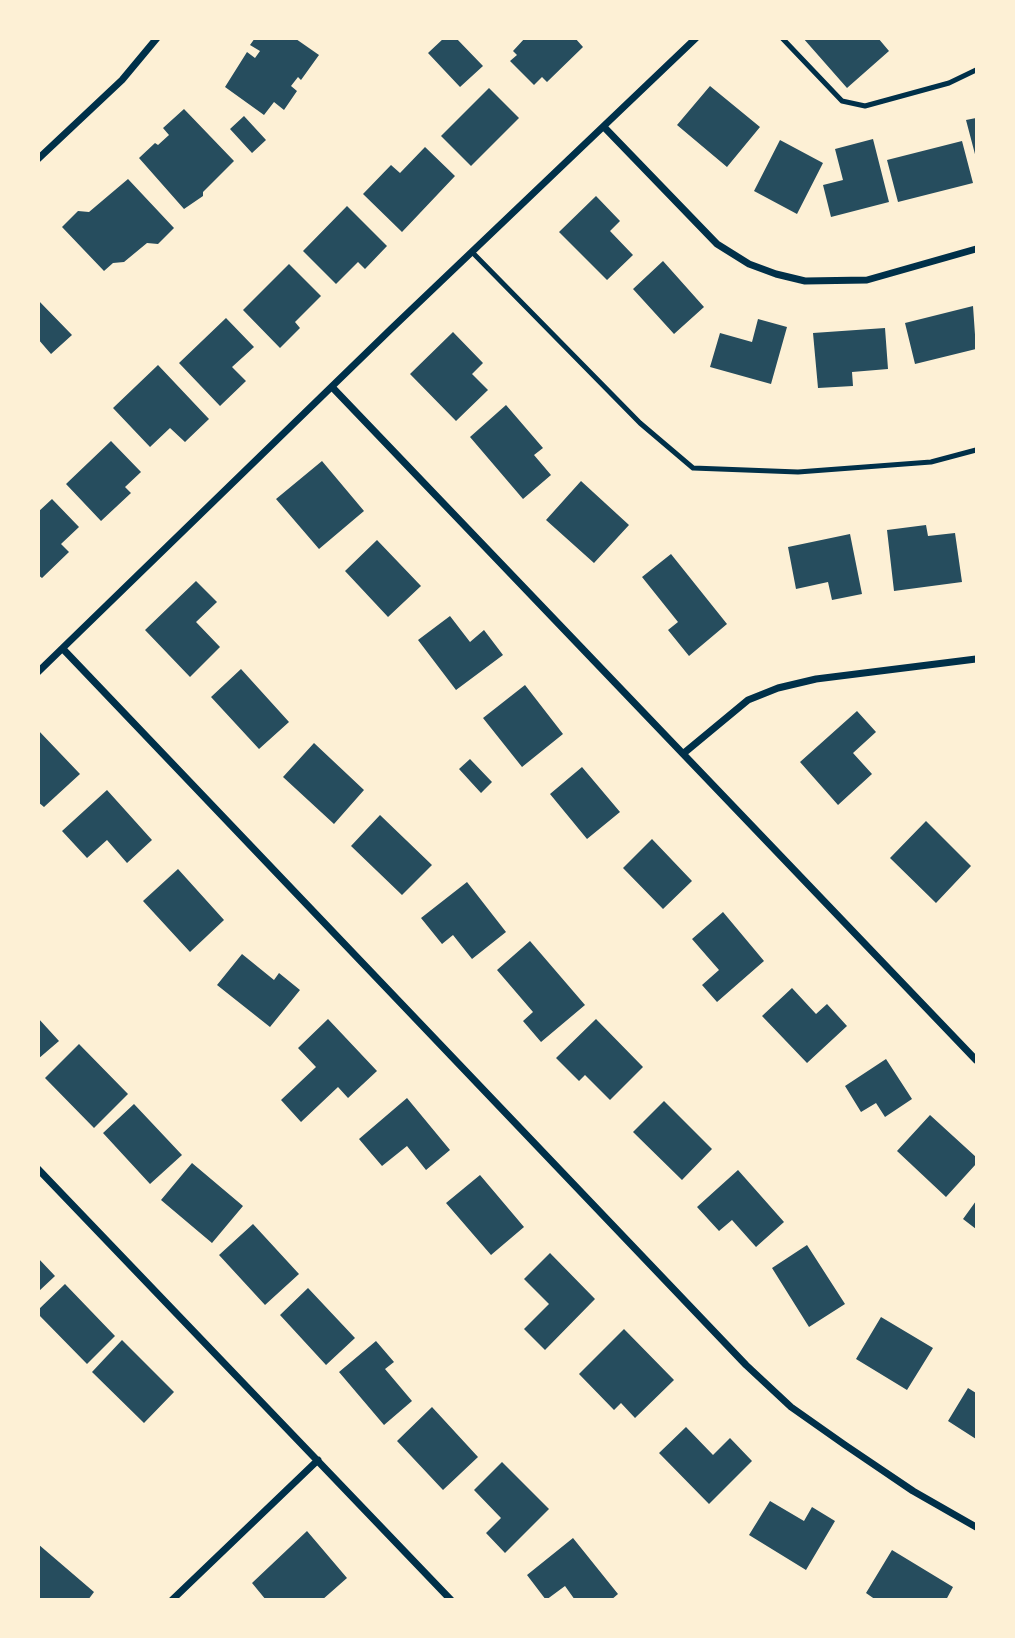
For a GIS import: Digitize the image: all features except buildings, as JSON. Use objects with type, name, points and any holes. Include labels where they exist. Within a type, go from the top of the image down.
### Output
[{"type":"street","points":[[38,159],[122,80],[157,38]]},
{"type":"street","points":[[38,672],[696,38]]},
{"type":"street","points":[[604,127],[718,244],[749,264],[776,274],[804,281],[867,280],[976,249]]},
{"type":"street","points":[[332,387],[976,1060]]},
{"type":"street","points":[[63,649],[746,1365],[791,1407],[845,1446],[913,1491],[976,1527]]},
{"type":"street","points":[[684,753],[748,700],[778,688],[816,679],[976,659]]},
{"type":"street","points":[[38,1169],[451,1600]]},
{"type":"street","points":[[172,1600],[318,1460]]},
{"type":"lane","points":[[782,38],[842,101],[865,106],[949,83],[976,71]]},
{"type":"lane","points":[[472,252],[640,423],[693,468],[798,472],[931,462],[976,450]]}]
